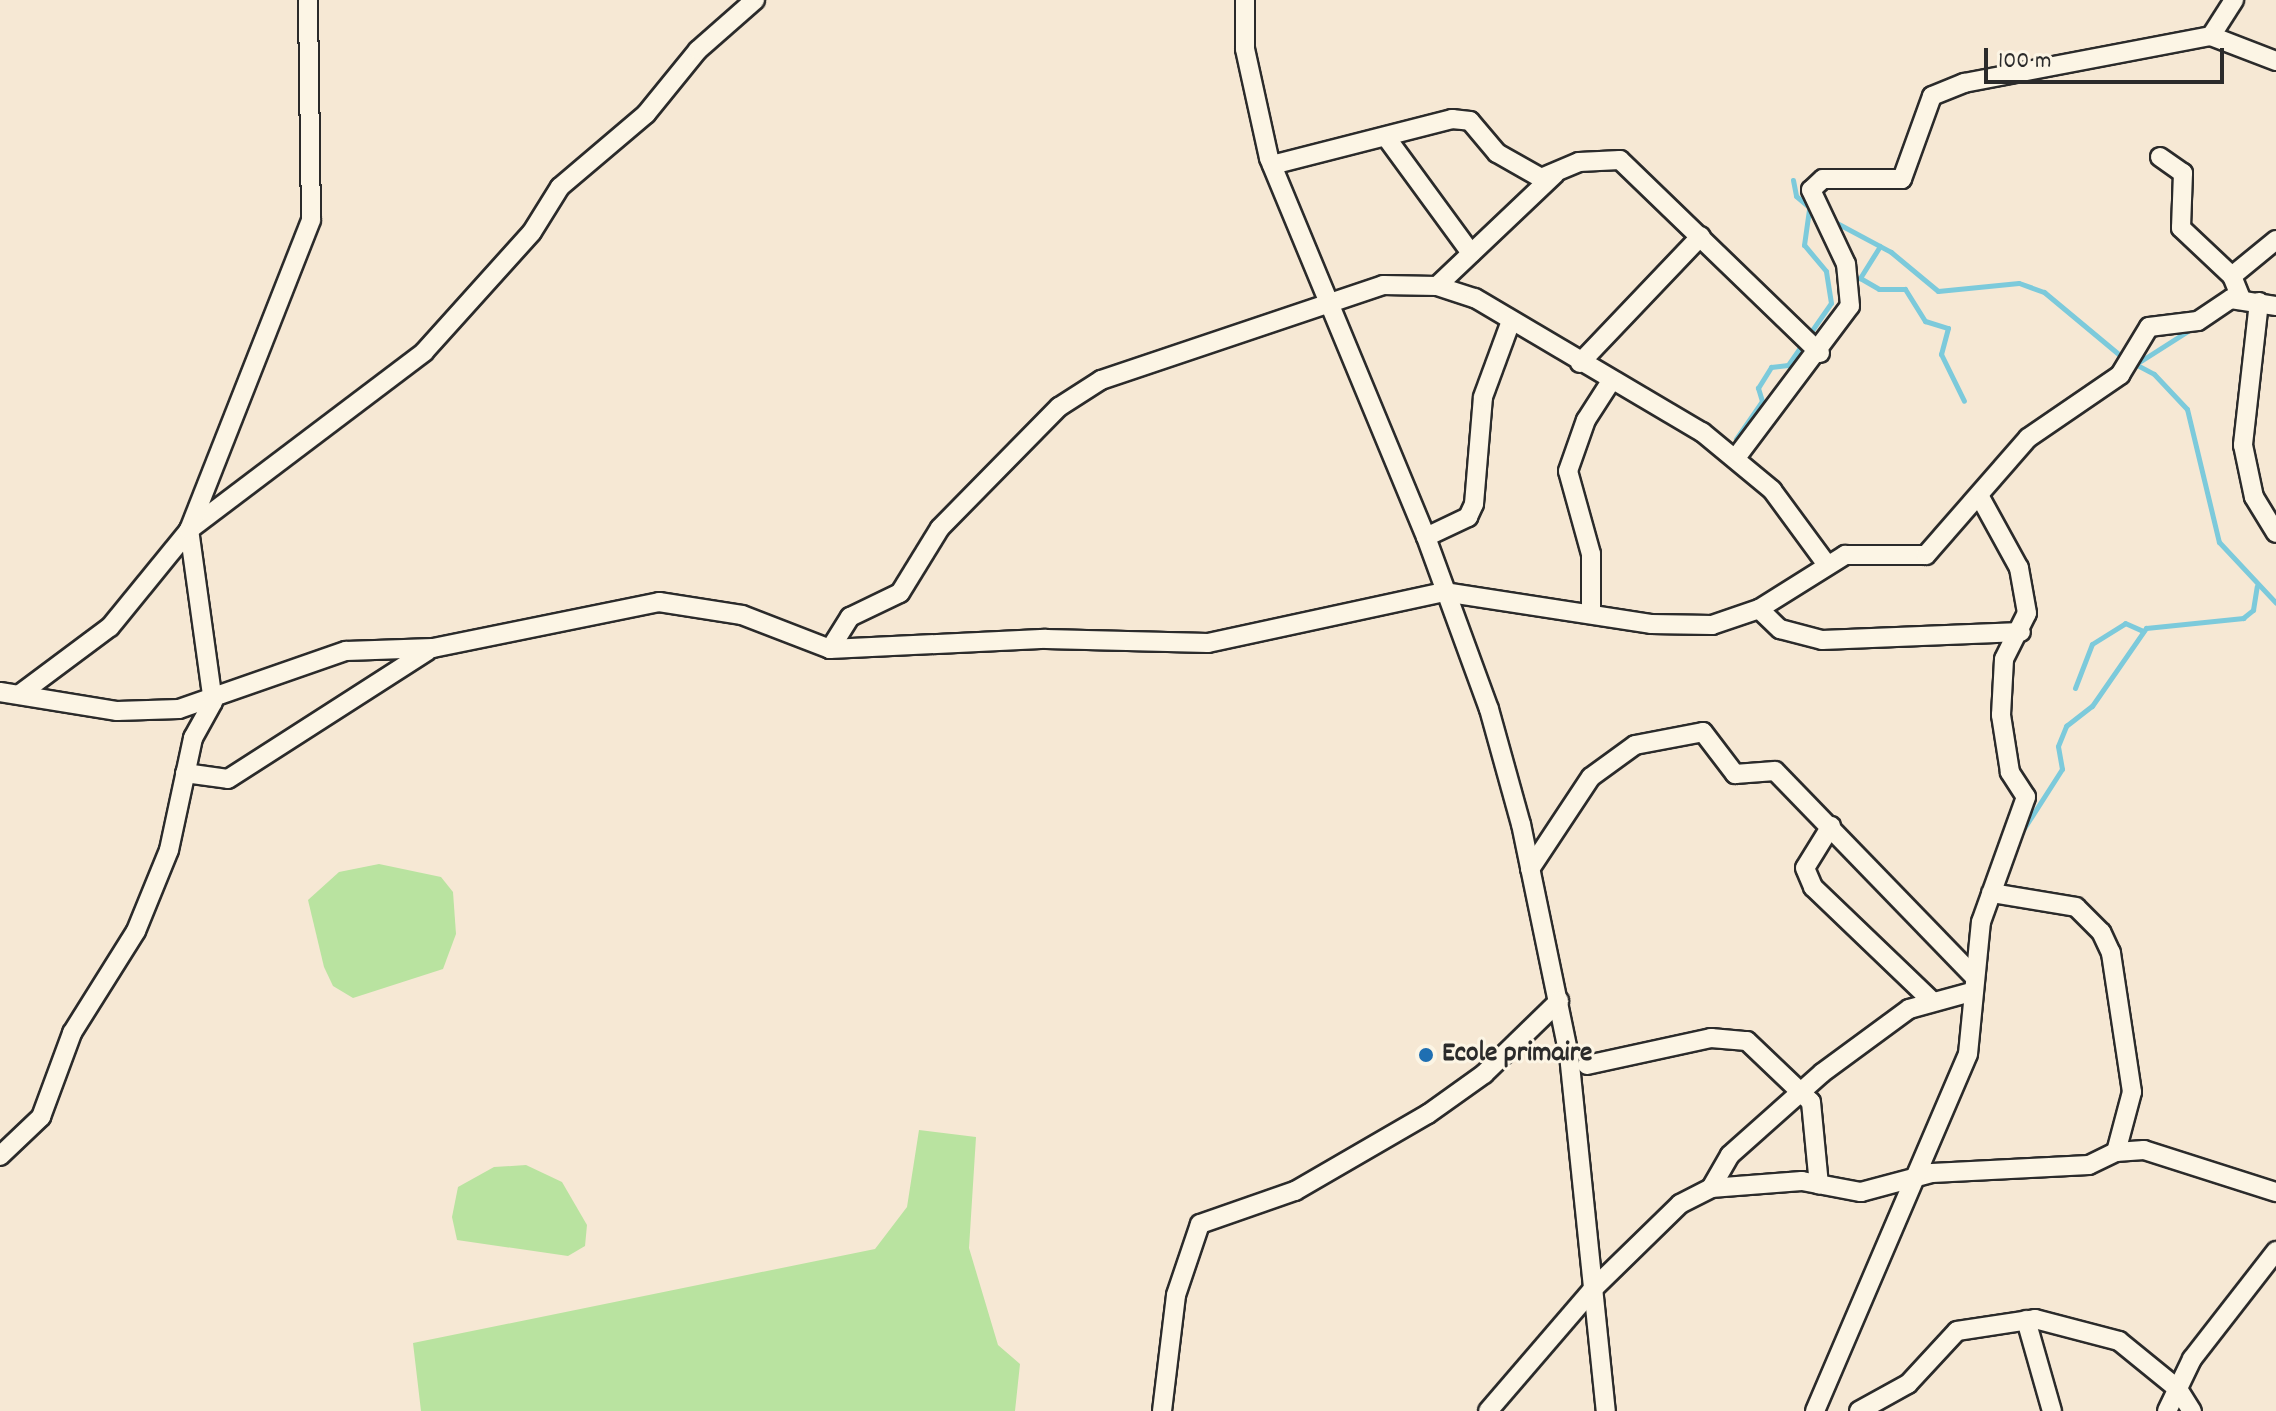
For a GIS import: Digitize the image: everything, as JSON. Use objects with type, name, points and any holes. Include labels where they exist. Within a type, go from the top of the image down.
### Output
[{"type":"street","points":[[0,1156],[41,1117],[72,1033],[136,931],[169,850],[185,773],[213,702],[189,530],[311,220],[308,0]]},
{"type":"street","points":[[20,694],[110,627],[189,530],[424,352],[532,232],[560,187],[646,114],[698,50],[755,0]]},
{"type":"street","points":[[2211,36],[2234,0]]},
{"type":"street","points":[[1242,2],[1252,96],[1272,165],[1426,537],[1489,709],[1530,869],[1559,1001],[1606,1411]]},
{"type":"street","points":[[1738,455],[1820,353],[1850,306],[1850,285],[1811,196],[1814,184],[1902,179],[1917,149],[1917,124],[1944,88],[2211,36],[2276,61]]},
{"type":"street","points":[[1272,165],[1386,137],[1431,122],[1470,121],[1516,167],[1541,178],[1579,162],[1620,160],[1820,353]]},
{"type":"street","points":[[1386,137],[1471,253]]},
{"type":"street","points":[[2160,157],[2183,173],[2181,228],[2258,302]]},
{"type":"street","points":[[1437,286],[1556,172]]},
{"type":"street","points":[[1580,363],[1701,236]]},
{"type":"street","points":[[2232,276],[2276,240]]},
{"type":"street","points":[[830,649],[850,617],[900,593],[940,528],[1059,407],[1101,380],[1277,325],[1328,301],[1383,285],[1437,286],[1511,321],[1738,455],[1827,565]]},
{"type":"street","points":[[0,692],[147,712],[213,702],[322,656],[433,648],[659,602],[742,615],[830,649],[1046,639],[1208,643],[1444,592],[1591,610],[1651,624],[1712,625],[1759,609],[1827,565],[1859,551],[1926,555],[1981,499],[2028,438],[2120,375],[2149,327],[2198,321],[2258,302]]},
{"type":"street","points":[[2258,302],[2243,390],[2243,445],[2254,497],[2276,533]]},
{"type":"street","points":[[1426,537],[1468,517],[1474,504],[1483,397],[1511,321]]},
{"type":"street","points":[[1591,610],[1591,554],[1568,471],[1586,420],[1611,381]]},
{"type":"street","points":[[1815,1411],[1911,1177],[1968,1054],[1972,983],[1991,893],[2026,797],[2010,772],[2001,715],[2004,659],[2021,632],[2027,613],[2019,568],[1981,499]]},
{"type":"street","points":[[1759,609],[1780,629],[1822,640],[2021,632]]},
{"type":"street","points":[[185,773],[228,779],[433,648]]},
{"type":"street","points":[[1530,869],[1591,777],[1635,745],[1693,733],[1709,736],[1713,753],[1735,774],[1775,771],[1831,826],[1972,983]]},
{"type":"street","points":[[1831,826],[1805,868],[1813,887],[1931,1000]]},
{"type":"street","points":[[1991,893],[2076,907],[2101,932],[2111,953],[2132,1092],[2116,1152]]},
{"type":"street","points":[[1711,1188],[1730,1155],[1799,1091],[1931,1000],[1972,983]]},
{"type":"street","points":[[1162,1411],[1176,1295],[1200,1224],[1295,1191],[1428,1114],[1484,1074],[1559,1001]]},
{"type":"street","points":[[1587,1065],[1728,1037],[1747,1041],[1811,1102],[1819,1185]]},
{"type":"street","points":[[1488,1411],[1592,1290],[1680,1204],[1711,1188],[1819,1185],[1861,1192],[1911,1177],[2089,1165],[2116,1152],[2144,1150],[2276,1192]]},
{"type":"street","points":[[2167,1411],[2192,1359],[2276,1251]]},
{"type":"street","points":[[2026,1320],[2052,1411]]},
{"type":"street","points":[[1859,1411],[1908,1384],[1957,1331],[2026,1320],[2078,1325],[2119,1341],[2178,1389],[2192,1411]]},
{"type":"green space","points":[[379,864],[441,877],[453,892],[456,934],[443,969],[353,998],[333,986],[324,967],[308,900],[339,872]]},
{"type":"green space","points":[[919,1130],[976,1137],[969,1248],[998,1345],[1020,1364],[1015,1411],[421,1411],[413,1343],[875,1249],[907,1207]]},
{"type":"green space","points":[[526,1165],[562,1182],[587,1225],[585,1246],[568,1256],[457,1240],[452,1217],[458,1187],[494,1167]]},
{"type":"waterway","points":[[1793,180],[1796,196],[1816,213]]},
{"type":"waterway","points":[[1736,439],[1762,401],[1758,388],[1771,367],[1788,365],[1831,303],[1826,271],[1804,245],[1809,209]]},
{"type":"waterway","points":[[1833,221],[1891,252],[1938,291],[2019,283],[2044,292],[2122,357],[2154,374],[2187,409],[2219,542],[2276,603]]},
{"type":"waterway","points":[[1880,246],[1860,278],[1879,289],[1905,289],[1925,321],[1948,328],[1941,354],[1964,401]]},
{"type":"waterway","points":[[2136,364],[2194,327]]},
{"type":"waterway","points":[[2021,833],[2062,769],[2058,746],[2066,726],[2092,706],[2146,628],[2243,618],[2253,610],[2257,586]]},
{"type":"waterway","points":[[2075,688],[2092,644],[2125,623],[2143,631]]},
{"type":"place","name":"Ecole primaire","points":[[1426,1055]]}]
